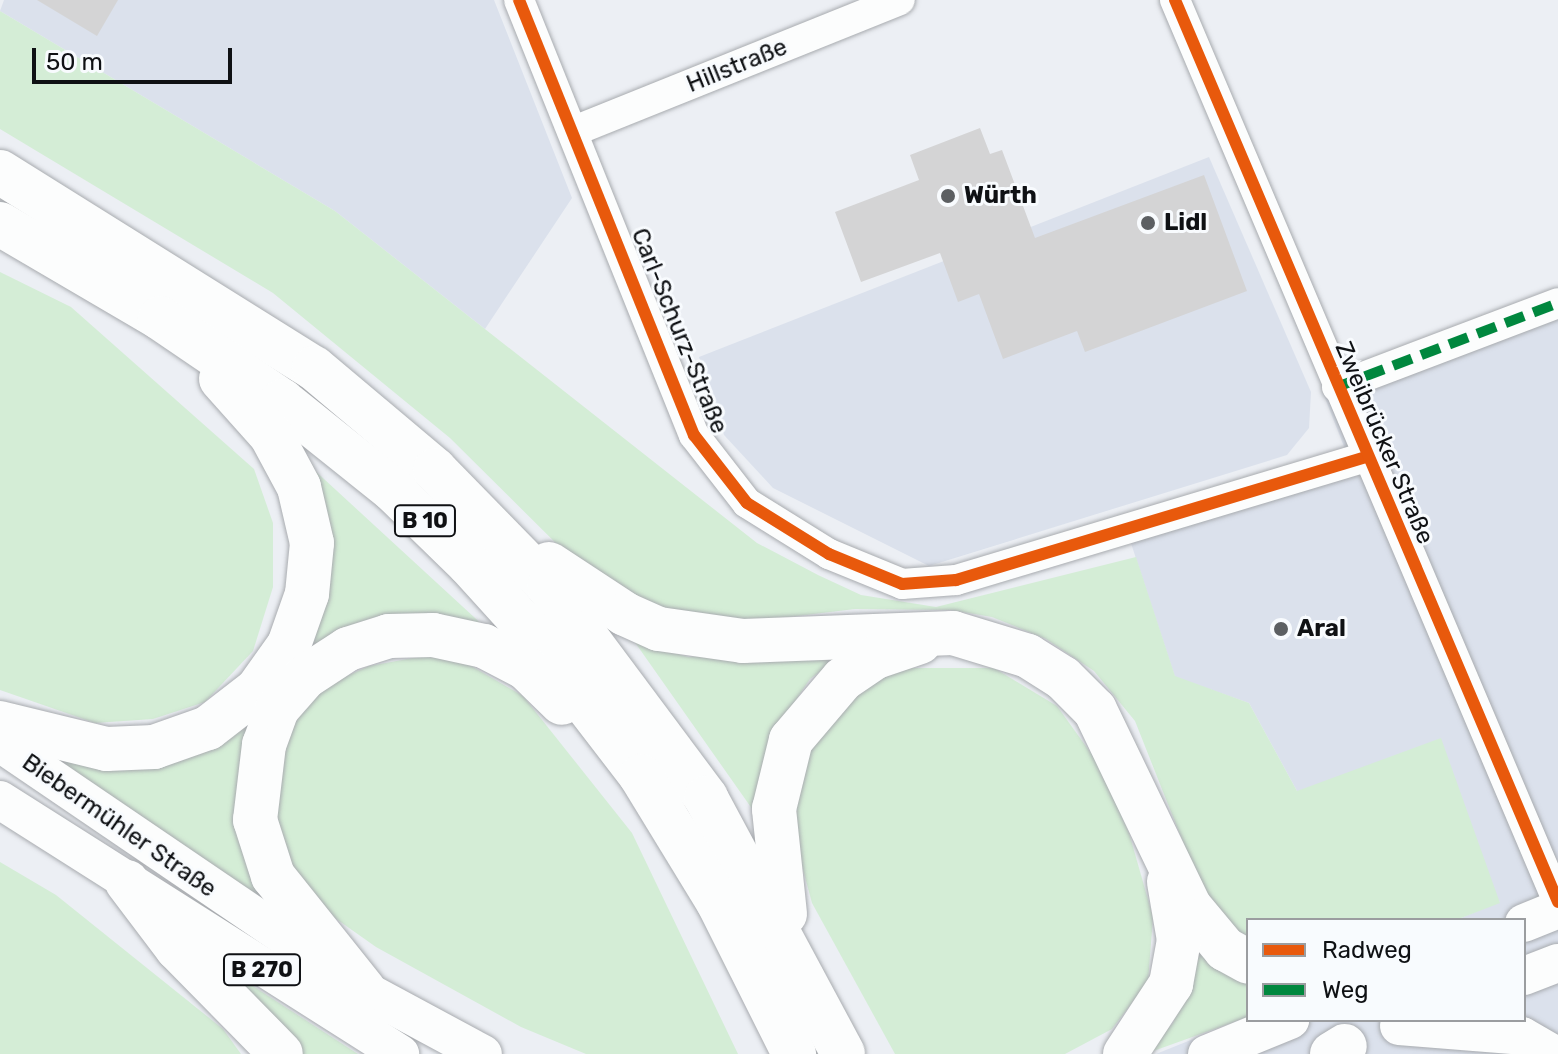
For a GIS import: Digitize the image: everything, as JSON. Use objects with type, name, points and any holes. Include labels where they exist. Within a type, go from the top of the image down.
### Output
[{"type":"highway","name":"B 10","points":[[0,172],[314,368],[465,499],[549,587],[674,747],[790,946],[838,1043]]},
{"type":"highway","name":"B 10","points":[[0,224],[160,318],[282,401],[393,490],[529,630],[641,776],[711,890],[789,1044]]},
{"type":"highway","points":[[0,723],[107,749],[154,747],[221,719],[257,690],[289,645],[307,594],[312,543],[299,487],[271,435],[160,318]]},
{"type":"highway","points":[[465,499],[572,582],[659,629],[743,641],[953,633],[1028,656],[1084,699],[1125,763],[1161,853],[1190,907],[1225,949],[1246,961]]},
{"type":"highway","points":[[790,946],[774,809],[791,740],[843,679],[876,657],[953,633]]},
{"type":"highway","points":[[364,990],[273,876],[255,820],[264,745],[277,709],[305,677],[348,649],[389,636],[433,635],[484,646],[526,668],[641,776]]},
{"type":"highway","points":[[1125,1054],[1171,984],[1176,908],[1161,853]]},
{"type":"highway","points":[[127,882],[177,948],[281,1054]]},
{"type":"main road","name":"Biebermühler Straße","points":[[0,743],[239,909],[364,990]]},
{"type":"main road","name":"Biebermühler Straße","points":[[0,800],[400,1054]]},
{"type":"main road","points":[[1526,922],[1558,909]]},
{"type":"main road","points":[[1526,975],[1558,963]]},
{"type":"main road","name":"B 270","points":[[364,990],[483,1054]]},
{"type":"main road","points":[[1207,1054],[1285,1022]]},
{"type":"main road","points":[[1334,1051],[1406,1023],[1522,1036],[1553,1054]]},
{"type":"street","name":"Carl-Schurz-Straße","points":[[519,0],[694,435],[719,474],[778,525],[877,578],[924,584],[968,577],[1367,457]]},
{"type":"street","name":"Hillstraße","points":[[574,131],[900,0]]},
{"type":"street","name":"Zweibrücker Straße","points":[[1175,0],[1558,902]]},
{"type":"street","name":"Zweibrücker Straße","points":[[1337,387],[1558,303]]},
{"type":"shaded area","points":[[4,0],[494,0],[572,198],[485,329],[335,211],[0,11]]},
{"type":"shaded area","points":[[1209,157],[1311,392],[1309,428],[1287,455],[929,566],[773,488],[724,435],[699,357]]},
{"type":"shaded area","points":[[1558,305],[1558,1054],[1156,1054],[1246,1018],[1246,1022],[1526,1022],[1526,918],[1461,918],[1500,902],[1297,791],[1249,703],[1175,677],[1124,522],[1345,449],[1323,393]]},
{"type":"green space","points":[[0,11],[335,211],[757,543],[861,595],[936,607],[1136,557],[1175,676],[1249,703],[1297,791],[1441,738],[1500,903],[1461,918],[1246,918],[1246,944],[1202,890],[1135,721],[1094,671],[1046,639],[992,617],[951,610],[855,609],[724,625],[644,607],[584,571],[450,438],[273,293],[0,129]]},
{"type":"green space","points":[[0,272],[71,307],[254,469],[273,523],[273,587],[253,651],[205,702],[153,719],[95,723],[0,690]]},
{"type":"green space","points":[[299,456],[487,629],[305,660],[248,847],[263,902],[47,757],[96,768],[283,672]]},
{"type":"green space","points":[[634,641],[688,657],[853,647],[810,679],[777,728],[755,813]]},
{"type":"green space","points":[[424,656],[461,660],[523,696],[632,833],[738,1054],[586,1054],[521,1027],[376,947],[318,906],[290,874],[274,820],[278,755],[297,713],[325,686],[369,666]]},
{"type":"green space","points":[[908,668],[994,668],[1057,706],[1098,763],[1129,833],[1153,917],[1148,982],[1112,1029],[1065,1054],[895,1054],[812,903],[789,818],[799,776],[823,721],[857,688]]},
{"type":"green space","points":[[0,862],[56,895],[223,1029],[241,1054],[0,1054]]},
{"type":"green space","points":[[1194,935],[1246,979],[1246,1018],[1145,1054],[1173,1023],[1185,992]]},
{"type":"green space","points":[[232,975],[236,975],[358,1054],[294,1054]]},
{"type":"building","points":[[37,0],[118,0],[97,36]]},
{"type":"building","name":"Lidl","points":[[980,128],[990,154],[1002,150],[1035,238],[1204,175],[1247,291],[1085,352],[1077,331],[1003,359],[979,294],[958,302],[940,253],[861,282],[835,212],[919,180],[910,155]]},
{"type":"marked path","points":[[1337,387],[1558,303]]},
{"type":"cycle path","points":[[519,0],[694,435],[747,503],[829,554],[902,584],[956,580],[1367,457]]},
{"type":"cycle path","points":[[1175,0],[1558,902]]},
{"type":"place","name":"Würth","points":[[948,196]]},
{"type":"place","name":"Lidl","points":[[1148,223]]},
{"type":"place","name":"Aral","points":[[1281,629]]}]
